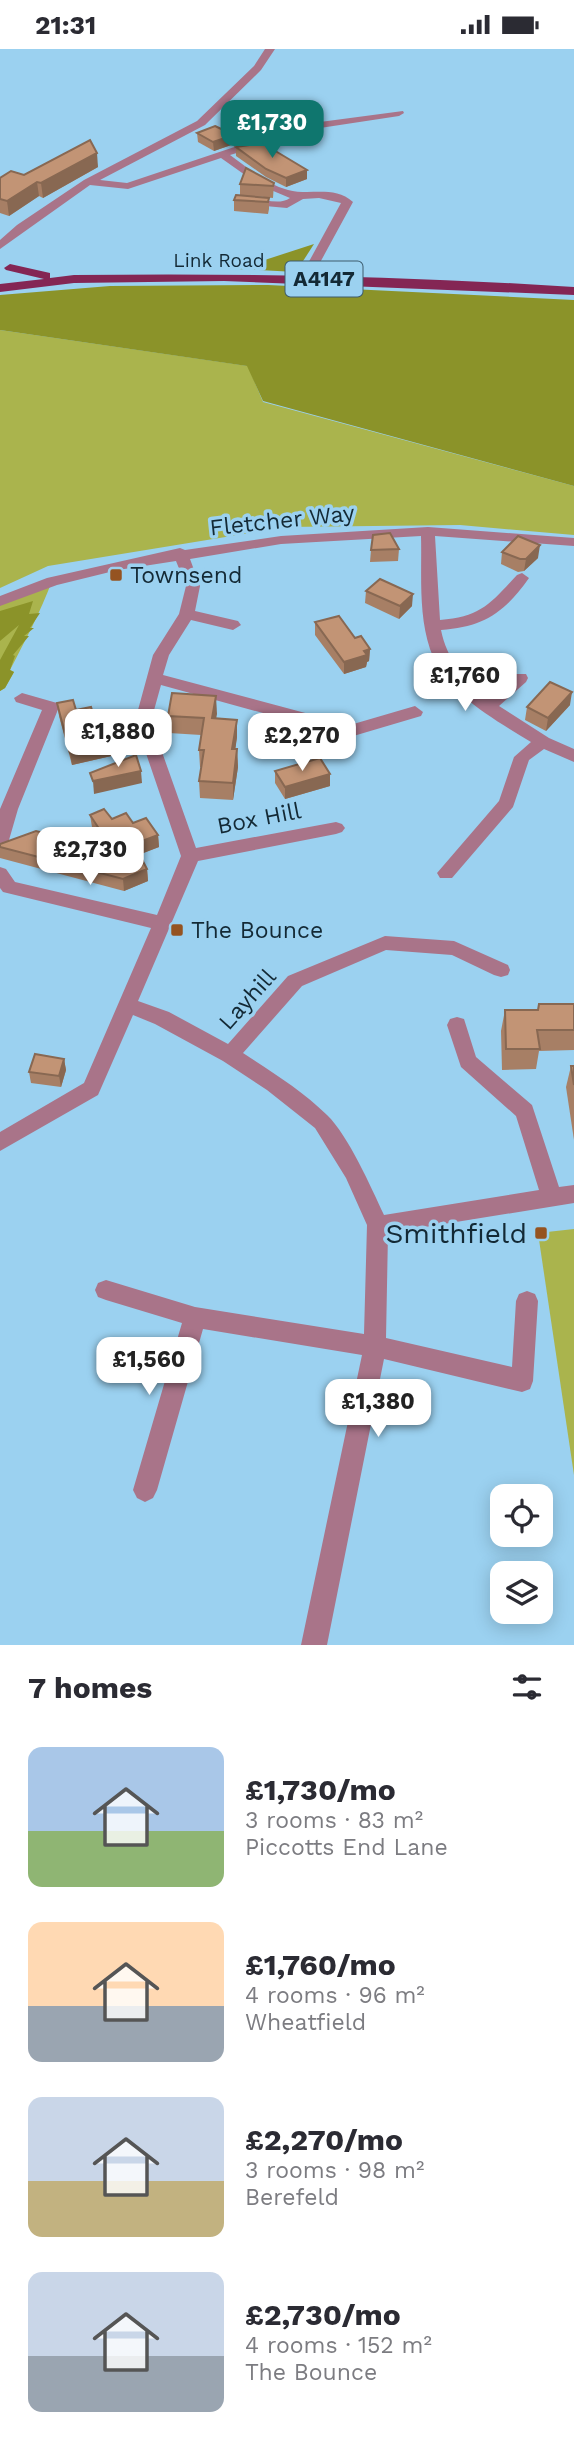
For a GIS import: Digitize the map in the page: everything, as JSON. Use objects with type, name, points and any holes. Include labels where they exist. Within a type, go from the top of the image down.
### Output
[{"type":"main road","name":"Link Road","points":[[6,267],[34,275],[74,279]]},
{"type":"main road","name":"Link Road","points":[[0,287],[11,279],[12,274],[6,267]]},
{"type":"main road","name":"Link Road","points":[[0,287],[74,279],[306,278],[574,291]]},
{"type":"street","points":[[6,267],[2,244],[15,226],[88,181],[201,123],[258,68],[270,49]]},
{"type":"street","points":[[88,181],[128,186],[320,125],[399,113]]},
{"type":"street","points":[[222,154],[290,195],[333,196],[348,203],[306,278]]},
{"type":"street","points":[[237,201],[287,205],[302,194]]},
{"type":"street","points":[[428,531],[433,625],[442,658],[478,700],[543,742],[574,756]]},
{"type":"street","name":"Fletcher Way","points":[[0,601],[51,581],[180,554],[281,540],[428,531],[574,542]]},
{"type":"street","points":[[0,1142],[91,1089],[190,856],[143,721],[160,655],[187,614],[193,586],[180,554]]},
{"type":"street","points":[[433,625],[470,623],[487,616],[522,578]]},
{"type":"street","points":[[187,614],[233,625]]},
{"type":"street","points":[[153,677],[350,731],[415,712]]},
{"type":"street","points":[[488,706],[520,678]]},
{"type":"street","points":[[0,840],[9,809],[51,707],[22,698]]},
{"type":"street","points":[[446,873],[507,803],[522,757],[543,742]]},
{"type":"street","name":"Box Hill","points":[[190,856],[336,828]]},
{"type":"street","points":[[3,885],[163,924]]},
{"type":"street","name":"Layhill","points":[[230,1055],[295,981],[386,943],[454,948],[501,970]]},
{"type":"street","points":[[127,1005],[162,1018],[230,1055],[274,1084],[322,1122],[354,1172],[378,1225],[375,1346],[314,1645]]},
{"type":"street","points":[[457,1025],[468,1061],[525,1111],[551,1196]]},
{"type":"street","points":[[378,1225],[574,1194]]},
{"type":"street","points":[[106,1290],[195,1317],[375,1346],[522,1381],[527,1301]]},
{"type":"street","points":[[145,1490],[195,1317]]},
{"type":"green space","points":[[314,244],[296,272],[237,269]]},
{"type":"green space","points":[[268,285],[574,300],[574,486],[263,401],[247,366],[0,330],[0,295],[110,286]]},
{"type":"green space","points":[[0,330],[248,366],[263,402],[574,486],[574,535],[460,525],[286,527],[48,566],[0,588]]},
{"type":"green space","points":[[52,581],[10,670],[14,672],[5,688],[0,691],[0,601]]},
{"type":"green space","points":[[33,601],[29,614],[40,613],[30,628],[34,628],[24,636],[29,636],[13,655],[15,656],[10,670],[14,672],[5,688],[0,691],[0,660],[19,625],[0,641],[0,611]]},
{"type":"green space","points":[[574,1229],[574,1475],[538,1233]]},
{"type":"building","points":[[215,126],[234,135],[213,142],[197,133]]},
{"type":"building","points":[[90,140],[97,153],[41,183],[37,182],[7,201],[0,199],[0,178],[11,171],[24,175]]},
{"type":"building","points":[[262,143],[307,170],[286,178],[266,169],[236,147]]},
{"type":"building","points":[[246,168],[274,183],[273,186],[240,184]]},
{"type":"building","points":[[236,195],[269,198],[268,202],[234,200]]},
{"type":"building","points":[[390,533],[399,549],[371,550],[373,535]]},
{"type":"building","points":[[518,536],[540,545],[526,559],[502,552]]},
{"type":"building","points":[[380,579],[413,594],[400,606],[366,591]]},
{"type":"building","points":[[339,616],[355,638],[361,636],[370,649],[364,651],[367,655],[344,662],[315,622]]},
{"type":"building","points":[[550,682],[572,692],[548,718],[527,707]]},
{"type":"building","points":[[172,693],[216,696],[212,718],[237,720],[232,749],[237,749],[233,783],[199,781],[204,750],[199,750],[204,718],[168,716]]},
{"type":"building","points":[[73,700],[76,710],[91,707],[94,717],[109,714],[111,724],[126,721],[132,738],[70,753],[57,703]]},
{"type":"building","points":[[136,755],[141,771],[93,781],[90,773]]},
{"type":"building","points":[[320,758],[330,774],[285,787],[275,771]]},
{"type":"building","points":[[104,809],[112,819],[126,813],[133,823],[146,818],[158,835],[134,844],[147,869],[123,879],[0,847],[0,844],[36,831],[84,843],[94,858],[90,844],[113,850],[90,815]]},
{"type":"building","points":[[539,1004],[574,1004],[574,1030],[537,1030],[540,1049],[506,1049],[505,1010],[538,1010]]},
{"type":"building","points":[[35,1054],[64,1059],[59,1076],[29,1072]]},
{"type":"place","name":"Townsend","points":[[116,575]]},
{"type":"place","name":"The Bounce","points":[[177,930]]},
{"type":"place","name":"Smithfield","points":[[541,1233]]}]
